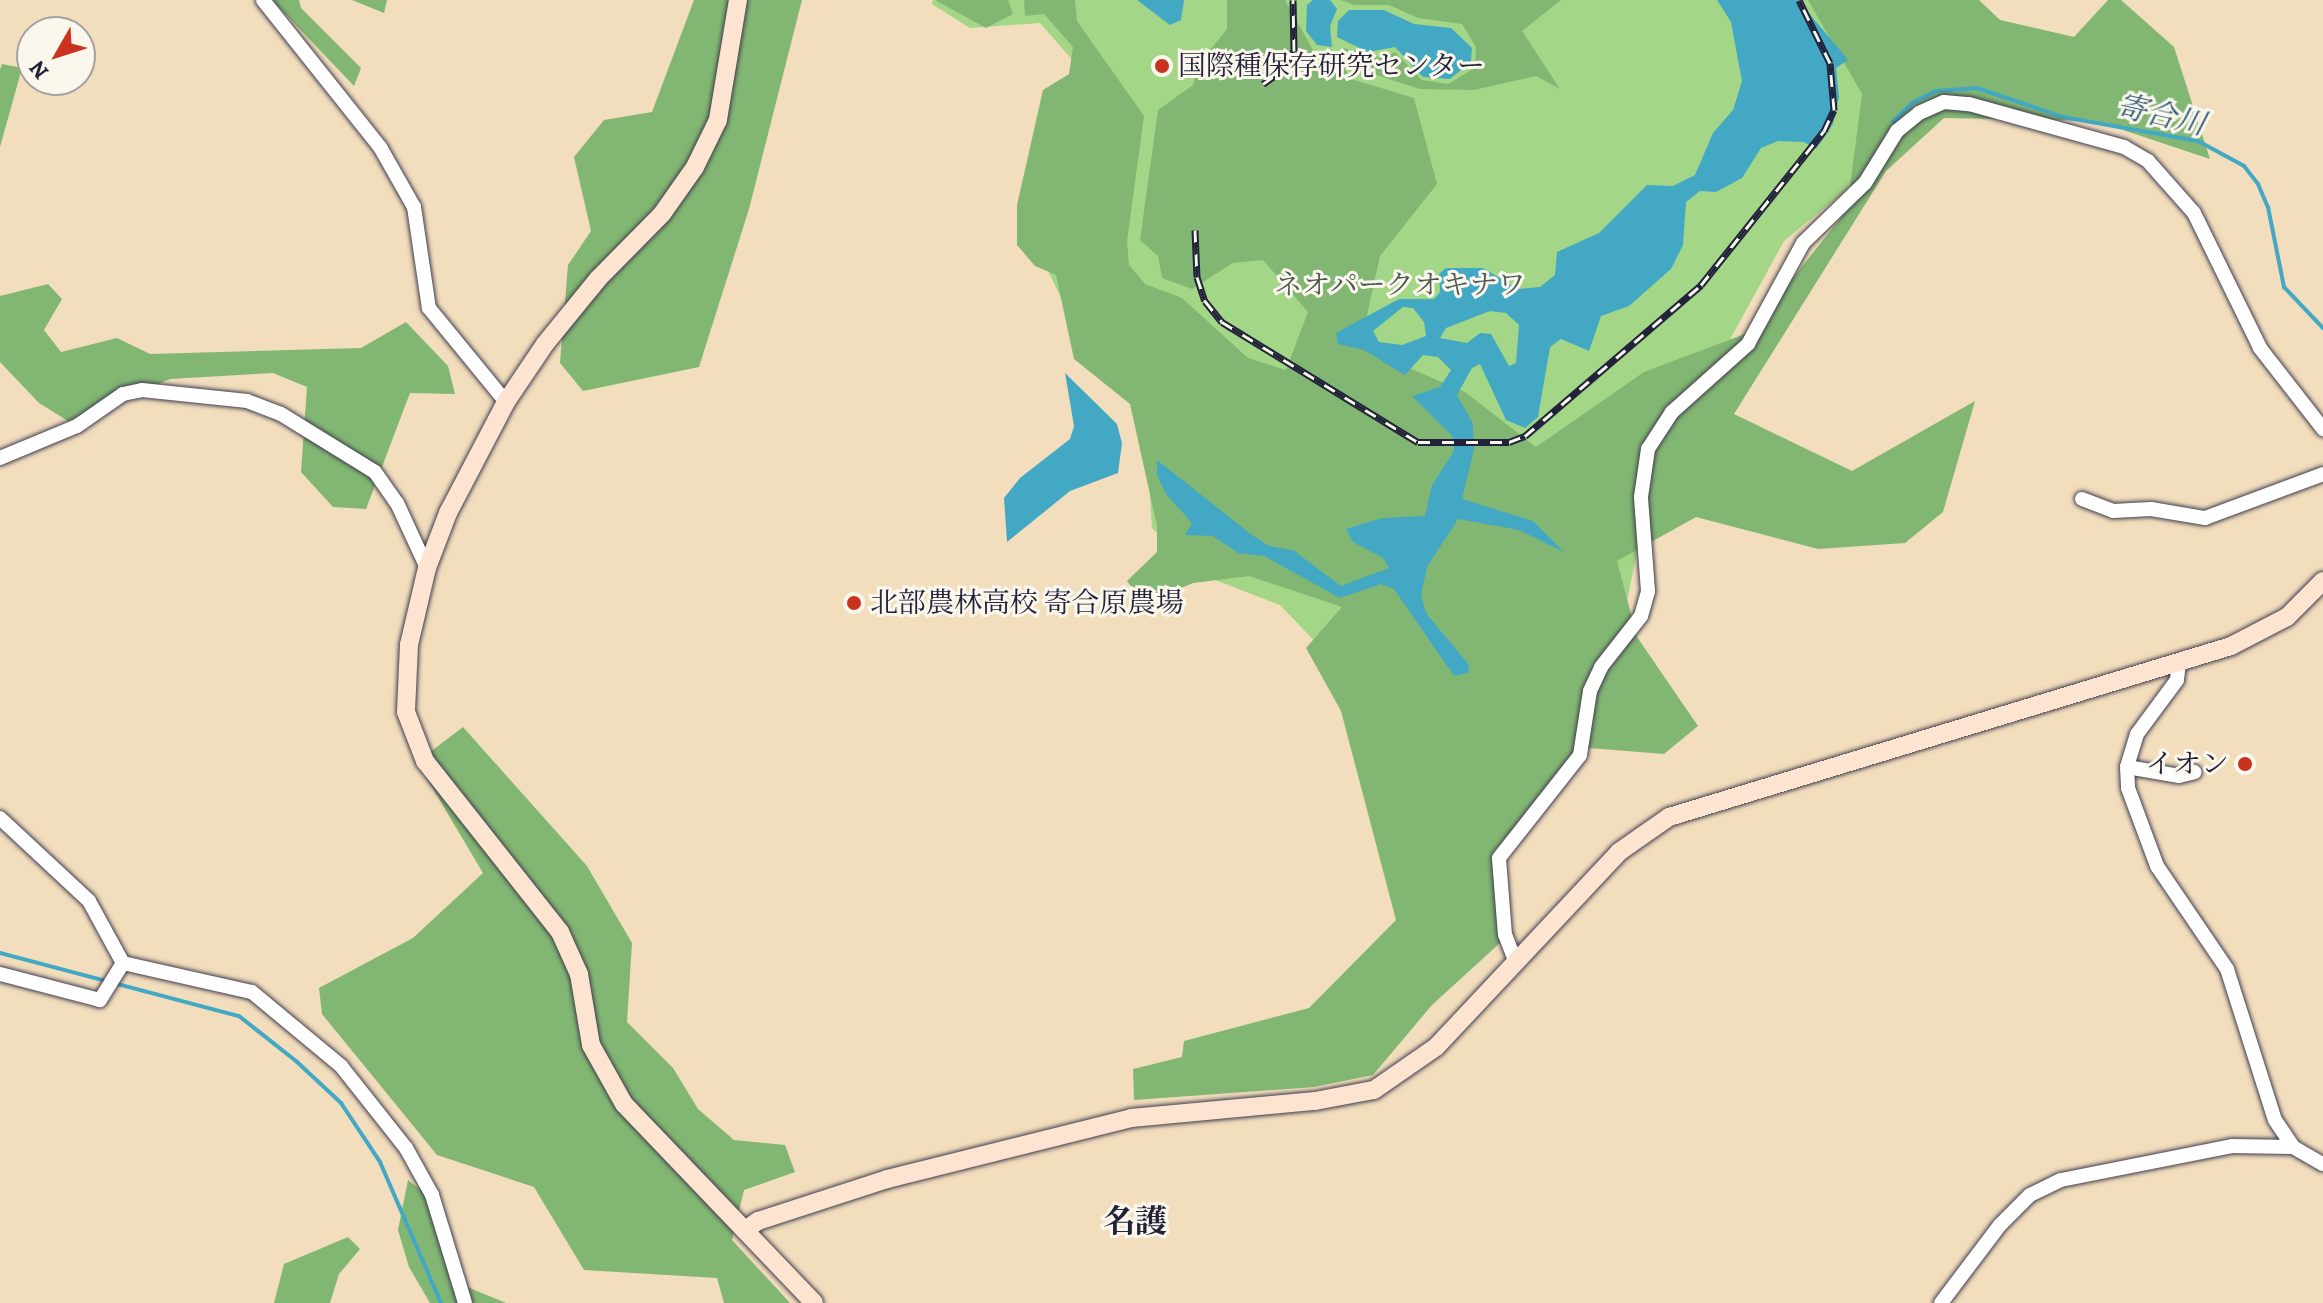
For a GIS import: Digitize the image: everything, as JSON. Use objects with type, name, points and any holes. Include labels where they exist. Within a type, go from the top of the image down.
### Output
[{"type":"street","points":[[263,0],[380,147],[414,207],[429,308],[506,402]]},
{"type":"street","points":[[738,0],[718,120],[695,167],[662,214],[574,307],[506,402],[448,513],[427,568],[409,645],[406,712],[412,734],[459,806],[560,932],[579,974],[591,1045],[624,1104],[814,1303]]},
{"type":"street","points":[[1516,963],[1505,935],[1499,858],[1574,764],[1590,691],[1601,667],[1641,616],[1648,591],[1641,497],[1648,449],[1672,412],[1748,344],[1803,243],[1865,183],[1897,131],[1919,113],[1944,102],[1969,104],[2124,147],[2148,161],[2194,213],[2254,337],[2323,429]]},
{"type":"street","points":[[0,458],[77,426],[123,394],[142,390],[247,401],[295,422],[375,472],[397,503],[427,568]]},
{"type":"street","points":[[2082,499],[2113,511],[2151,509],[2205,518],[2323,474]]},
{"type":"street","points":[[745,1230],[758,1221],[887,1179],[1117,1121],[1315,1101],[1374,1090],[1415,1066],[1619,852],[1669,817],[2179,663],[2261,633],[2287,617],[2323,581]]},
{"type":"street","points":[[2179,663],[2177,680],[2146,719],[2127,767],[2128,788],[2157,866],[2227,969],[2275,1120],[2293,1147],[2323,1164]]},
{"type":"street","points":[[2127,767],[2179,776],[2195,772]]},
{"type":"street","points":[[0,818],[89,901],[123,963],[252,992],[341,1066],[406,1148],[432,1195],[465,1303]]},
{"type":"street","points":[[0,974],[100,1000],[123,963]]},
{"type":"street","points":[[1941,1303],[2000,1225],[2030,1195],[2061,1180],[2232,1146],[2293,1147]]},
{"type":"green space","points":[[272,0],[299,0],[301,8],[361,68],[354,86]]},
{"type":"green space","points":[[352,0],[387,0],[384,13]]},
{"type":"green space","points":[[694,0],[802,0],[749,209],[699,367],[583,391],[560,363],[568,265],[591,231],[574,157],[604,120],[652,112]]},
{"type":"green space","name":"ネオパークオキナワ","points":[[933,0],[1890,0],[1885,131],[1846,190],[1784,241],[1721,356],[1638,547],[1627,601],[1415,746],[1280,605],[1197,573],[1152,528],[1146,424],[1073,323],[1030,233],[1083,72],[1040,23],[970,28],[932,4]]},
{"type":"green space","points":[[935,0],[1008,0],[1013,14],[986,28]]},
{"type":"green space","points":[[1024,0],[1075,0],[1077,21],[1144,116],[1127,241],[1129,265],[1145,284],[1182,298],[1248,358],[1286,370],[1308,312],[1263,260],[1233,263],[1192,289],[1162,278],[1158,256],[1140,240],[1158,110],[1193,85],[1198,65],[1227,29],[1227,0],[1285,0],[1313,50],[1334,52],[1351,79],[1414,98],[1437,184],[1380,256],[1360,347],[1465,392],[1536,447],[1644,372],[1750,332],[1847,210],[1862,94],[1808,0],[1979,0],[2000,20],[2074,37],[2108,0],[2121,0],[2174,47],[2210,159],[2096,121],[1944,118],[1886,171],[1734,414],[1852,471],[1975,401],[1943,512],[1905,543],[1818,549],[1696,517],[1617,561],[1637,637],[1698,726],[1664,754],[1589,748],[1494,851],[1501,942],[1432,1005],[1373,1075],[1314,1087],[1134,1100],[1133,1069],[1182,1057],[1184,1041],[1309,1008],[1396,920],[1341,711],[1306,648],[1342,607],[1249,576],[1193,583],[1143,604],[1127,581],[1157,552],[1157,526],[1130,404],[1074,359],[1056,275],[1035,266],[1017,245],[1017,205],[1043,90],[1069,74],[1073,47],[1044,14],[1025,16]]},
{"type":"green space","points":[[1341,0],[1561,0],[1522,31],[1560,89],[1536,76],[1474,90],[1420,89],[1358,69],[1343,48],[1382,58],[1395,52],[1422,80],[1448,84],[1475,68],[1476,47],[1462,24],[1418,18],[1389,5],[1354,5]]},
{"type":"green space","points":[[2,64],[16,67],[16,90],[0,147]]},
{"type":"green space","points":[[48,284],[62,299],[44,330],[61,352],[117,338],[150,354],[361,348],[406,322],[448,366],[455,394],[410,393],[366,509],[333,507],[301,472],[307,387],[273,373],[170,379],[68,421],[39,403],[0,362],[0,296]]},
{"type":"green space","points":[[463,727],[587,866],[632,943],[627,1022],[673,1068],[698,1109],[734,1140],[785,1145],[795,1172],[744,1190],[732,1240],[790,1303],[724,1303],[717,1278],[584,1270],[534,1187],[437,1155],[322,1014],[319,988],[413,938],[483,873],[417,762]]},
{"type":"green space","points":[[408,1180],[429,1197],[455,1282],[506,1303],[430,1303],[409,1267],[398,1230]]},
{"type":"green space","points":[[348,1237],[360,1249],[339,1274],[330,1303],[274,1303],[284,1264]]},
{"type":"water","points":[[1137,0],[1184,0],[1181,20],[1170,25]]},
{"type":"water","points":[[1313,0],[1330,0],[1337,9],[1330,26],[1332,47],[1317,45],[1306,31],[1307,5]]},
{"type":"water","points":[[1717,0],[1798,0],[1848,60],[1836,68],[1839,97],[1833,124],[1816,149],[1804,142],[1778,141],[1761,148],[1742,178],[1716,192],[1700,191],[1686,202],[1683,245],[1671,269],[1629,306],[1601,316],[1589,351],[1561,339],[1550,347],[1538,417],[1525,428],[1506,420],[1480,364],[1472,368],[1457,395],[1473,424],[1474,449],[1462,499],[1533,521],[1564,552],[1519,530],[1458,519],[1427,567],[1421,595],[1426,613],[1469,665],[1468,673],[1454,676],[1394,589],[1381,584],[1340,598],[1264,556],[1238,553],[1213,536],[1185,535],[1192,523],[1166,494],[1157,475],[1157,460],[1252,535],[1269,546],[1293,550],[1341,586],[1389,568],[1383,558],[1353,542],[1346,529],[1382,518],[1425,516],[1432,485],[1454,451],[1452,436],[1412,396],[1440,387],[1451,370],[1438,357],[1423,355],[1405,375],[1364,350],[1338,344],[1336,333],[1399,299],[1434,299],[1440,292],[1439,274],[1446,268],[1483,268],[1518,289],[1540,287],[1555,275],[1557,252],[1599,233],[1647,185],[1673,186],[1695,175],[1713,133],[1733,110],[1742,81],[1731,22]],"holes":[[[1403,307],[1413,308],[1424,322],[1426,336],[1402,345],[1379,342],[1373,331]],[[1490,311],[1506,313],[1519,325],[1516,363],[1509,366],[1491,334],[1480,333],[1467,343],[1440,338],[1446,328]]]},
{"type":"water","points":[[1349,10],[1384,10],[1414,24],[1451,28],[1472,48],[1471,62],[1450,79],[1423,77],[1395,47],[1368,52],[1337,37],[1338,21]]},
{"type":"water","points":[[1065,373],[1117,424],[1122,443],[1118,473],[1070,491],[1007,542],[1004,498],[1020,478],[1070,439],[1074,426]]},
{"type":"waterway","name":"寄合川","points":[[1893,122],[1912,103],[1936,91],[1977,88],[2063,117],[2198,141],[2244,166],[2258,184],[2268,207],[2284,287],[2323,328]]},
{"type":"waterway","points":[[0,953],[239,1016],[296,1061],[341,1103],[380,1162],[441,1303]]},
{"type":"railway","points":[[1263,84],[1282,70],[1294,51],[1293,0]]},
{"type":"railway","points":[[1195,230],[1197,277],[1205,301],[1222,322],[1418,442],[1509,442],[1525,436],[1701,285],[1824,131],[1834,110],[1830,63],[1799,0]]},
{"type":"place","name":"国際種保存研究センター","points":[[1162,66]]},
{"type":"place","name":"北部農林高校 寄合原農場","points":[[854,603]]},
{"type":"place","name":"イオン","points":[[2245,764]]},
{"type":"district","name":"名護","points":[[1135,1221]]}]
